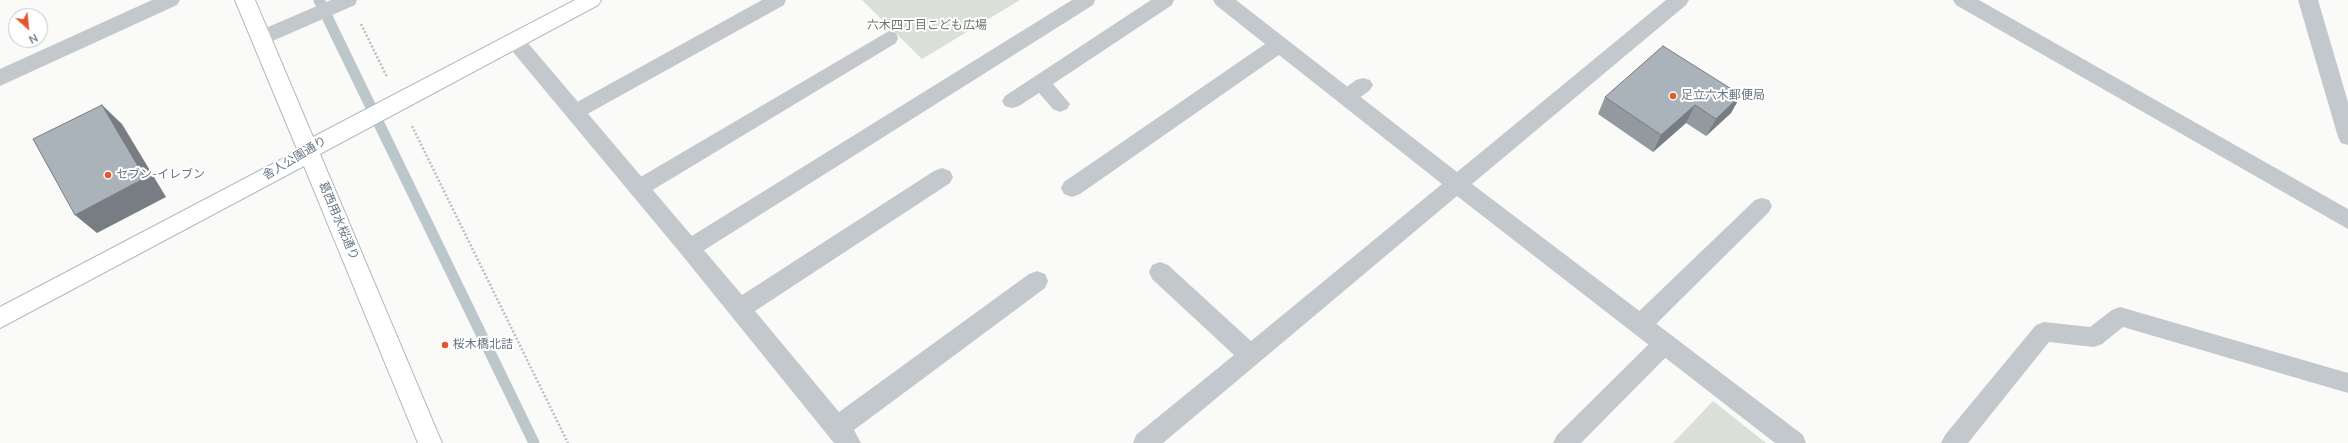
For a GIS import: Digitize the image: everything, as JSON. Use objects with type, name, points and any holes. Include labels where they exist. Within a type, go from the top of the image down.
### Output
[{"type":"street","points":[[0,78],[170,0]]},
{"type":"street","name":"葛西用水桜通り","points":[[245,0],[430,443]]},
{"type":"street","name":"舎人公園通り","points":[[0,318],[282,170],[322,142],[591,0]]},
{"type":"street","points":[[1223,0],[1280,44],[1355,91],[1457,184],[1794,443]]},
{"type":"street","points":[[1145,443],[1679,0]]},
{"type":"street","points":[[1963,0],[2348,220]]},
{"type":"street","points":[[2308,0],[2346,126]]},
{"type":"street","points":[[515,41],[690,248],[843,436],[1037,281]]},
{"type":"street","points":[[1072,188],[1280,44]]},
{"type":"street","points":[[740,309],[942,177]]},
{"type":"street","points":[[1160,272],[1251,356]]},
{"type":"lane","points":[[260,38],[348,0]]},
{"type":"lane","points":[[575,112],[777,0]]},
{"type":"lane","points":[[690,248],[1086,0]]},
{"type":"lane","points":[[1012,101],[1165,0]]},
{"type":"lane","points":[[639,188],[888,38]]},
{"type":"lane","points":[[1040,82],[1060,104]]},
{"type":"lane","points":[[1641,324],[1762,206]]},
{"type":"lane","points":[[1953,443],[2044,332],[2094,337],[2120,317],[2348,383]]},
{"type":"lane","points":[[1565,443],[1665,343]]},
{"type":"path","points":[[359,20],[568,443]]},
{"type":"green space","name":"六木四丁目こども広場","points":[[862,0],[1020,0],[922,59]]},
{"type":"green space","points":[[1713,401],[1766,443],[1673,443]]},
{"type":"building","points":[[1663,46],[1741,95],[1716,119],[1695,105],[1661,135],[1605,97]]},
{"type":"building","points":[[102,105],[145,178],[75,215],[33,139]]},
{"type":"waterway","points":[[319,0],[534,443]]},
{"type":"place","name":"足立六木郵便局","points":[[1673,96]]},
{"type":"place","name":"セブン-イレブン","points":[[108,175]]},
{"type":"place","name":"桜木橋北詰","points":[[445,345]]}]
